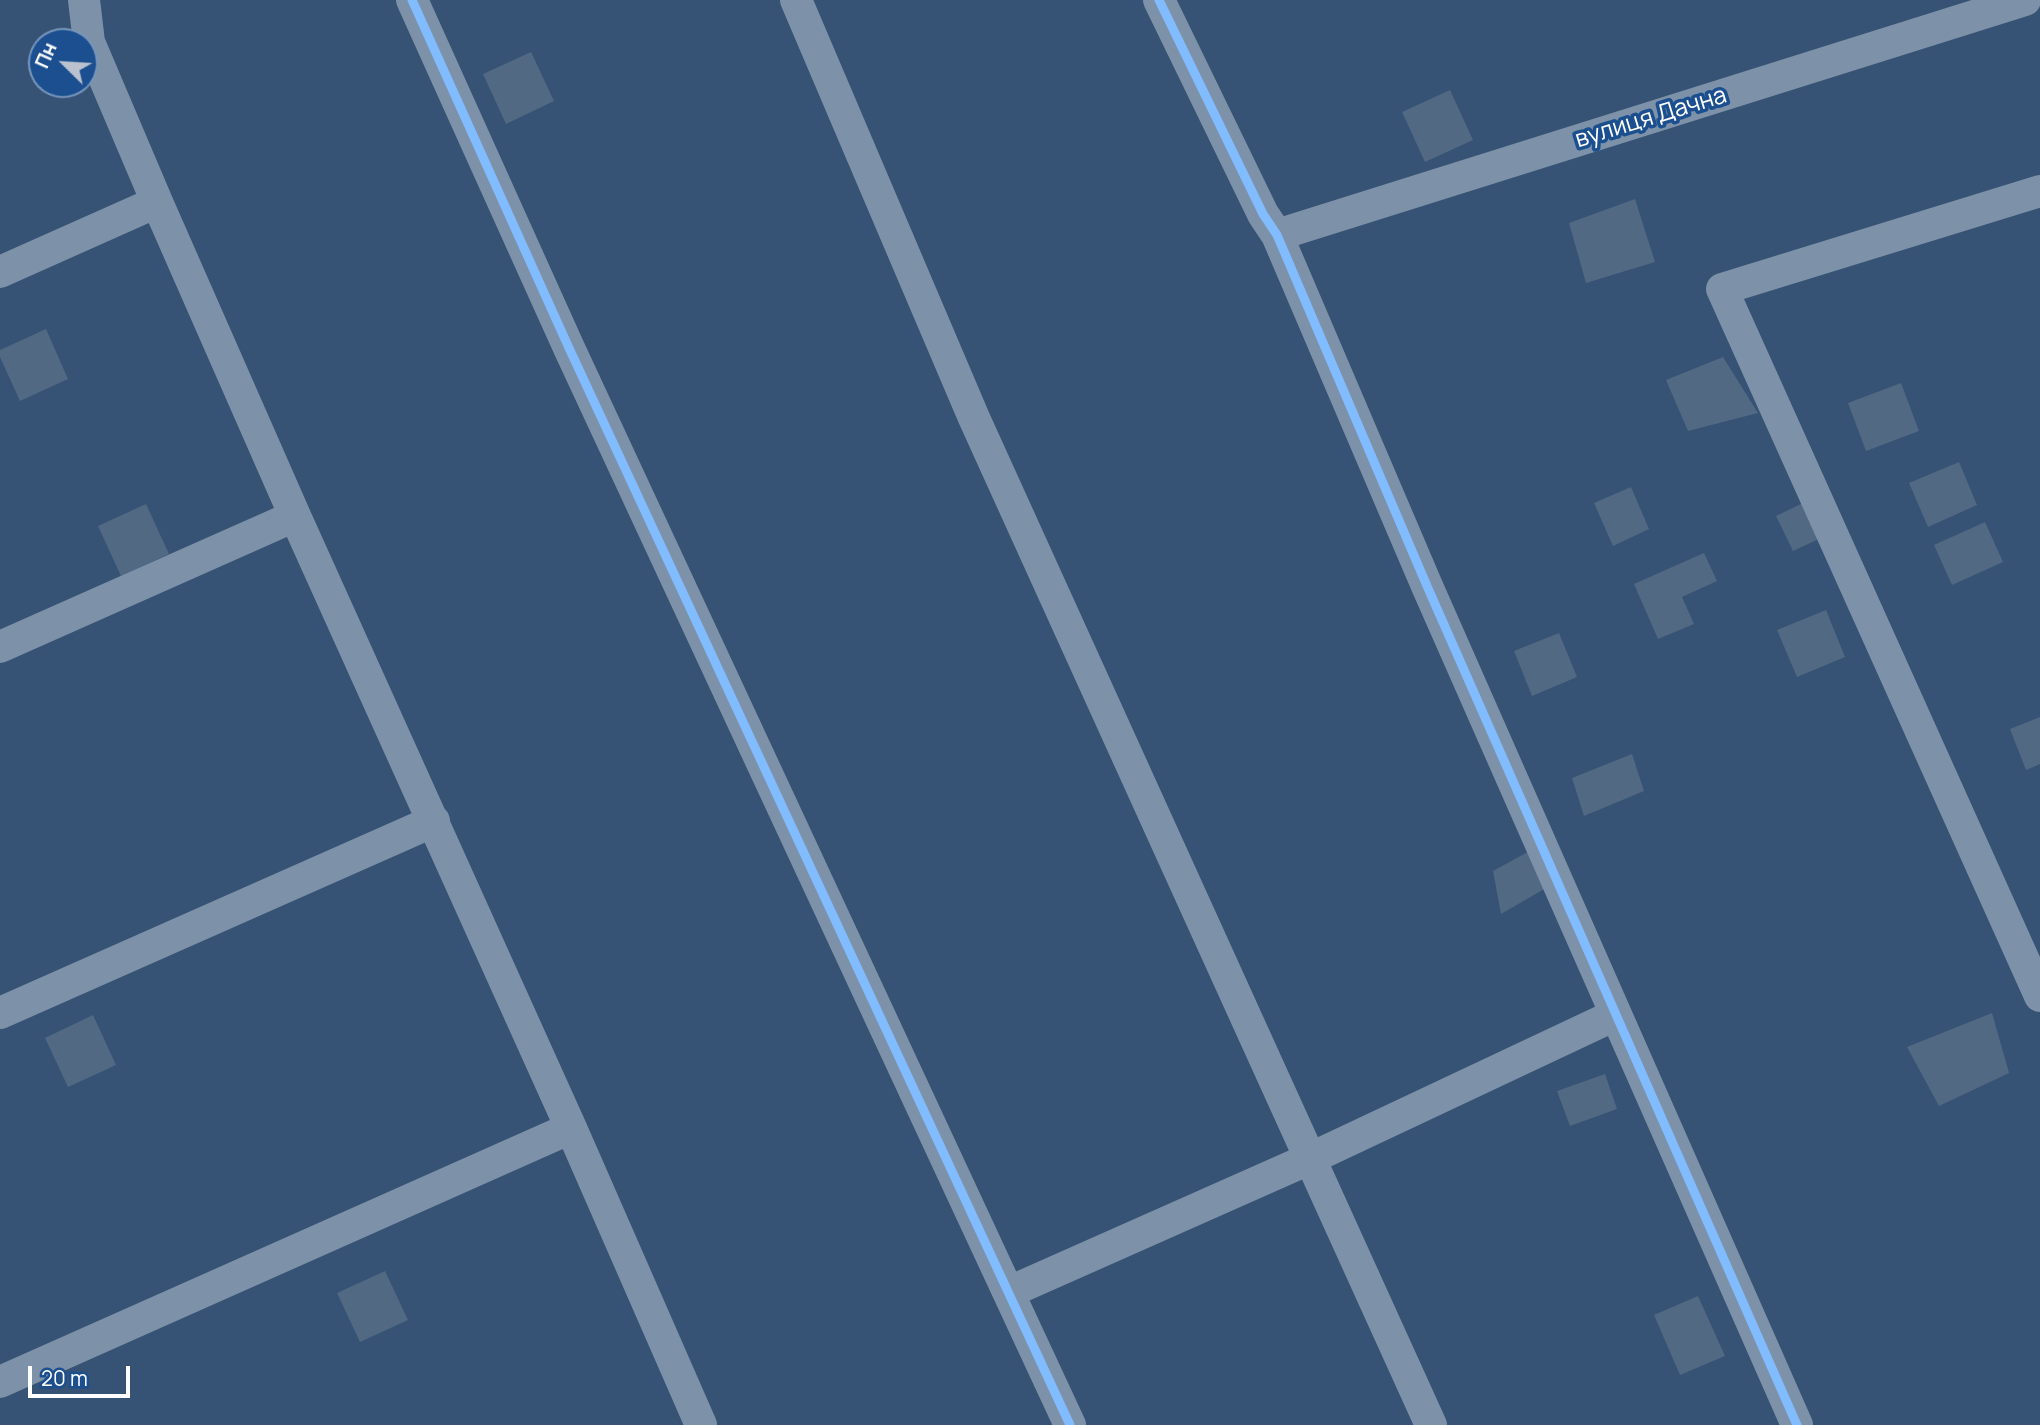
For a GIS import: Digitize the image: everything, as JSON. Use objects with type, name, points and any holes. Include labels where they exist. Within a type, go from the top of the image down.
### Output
[{"type":"street","points":[[84,0],[89,42],[157,202],[701,1425]]},
{"type":"street","points":[[412,0],[569,348],[1070,1425]]},
{"type":"street","points":[[796,0],[974,418],[1431,1425]]},
{"type":"street","points":[[1158,0],[1263,214],[1277,235],[1432,598],[1797,1425]]},
{"type":"street","name":"вулиця Дачна","points":[[1277,235],[2025,0]]},
{"type":"street","points":[[2040,191],[1722,289],[2040,996]]},
{"type":"street","points":[[0,272],[157,202]]},
{"type":"street","points":[[0,647],[295,516]]},
{"type":"street","points":[[0,1013],[434,821]]},
{"type":"street","points":[[1009,1292],[1311,1158],[1615,1015]]},
{"type":"street","points":[[0,1382],[571,1128]]},
{"type":"building","points":[[531,52],[554,101],[506,124],[483,74]]},
{"type":"building","points":[[1450,90],[1473,140],[1425,162],[1402,112]]},
{"type":"building","points":[[1635,199],[1655,262],[1586,283],[1569,223]]},
{"type":"building","points":[[46,329],[68,379],[20,401],[0,357],[0,350]]},
{"type":"building","points":[[1723,357],[1758,413],[1688,431],[1666,380]]},
{"type":"building","points":[[1901,383],[1919,431],[1866,451],[1848,403]]},
{"type":"building","points":[[1959,462],[1977,505],[1928,527],[1909,483]]},
{"type":"building","points":[[1631,487],[1649,529],[1613,546],[1594,503]]},
{"type":"building","points":[[1805,502],[1821,538],[1793,551],[1776,516]]},
{"type":"building","points":[[146,504],[169,554],[121,576],[98,526]]},
{"type":"building","points":[[1985,522],[2003,562],[1952,585],[1934,545]]},
{"type":"building","points":[[1704,553],[1717,581],[1682,597],[1694,624],[1658,639],[1634,584]]},
{"type":"building","points":[[1826,610],[1845,657],[1797,677],[1777,630]]},
{"type":"building","points":[[1559,633],[1577,677],[1532,696],[1514,651]]},
{"type":"building","points":[[2040,717],[2040,764],[2026,770],[2010,729]]},
{"type":"building","points":[[1632,754],[1644,791],[1584,816],[1572,778]]},
{"type":"building","points":[[1535,848],[1553,884],[1501,914],[1493,871]]},
{"type":"building","points":[[1992,1013],[2009,1073],[1939,1106],[1907,1047]]},
{"type":"building","points":[[93,1015],[116,1065],[68,1087],[45,1038]]},
{"type":"building","points":[[1605,1074],[1617,1109],[1570,1126],[1557,1091]]},
{"type":"building","points":[[385,1271],[408,1320],[360,1342],[337,1293]]},
{"type":"building","points":[[1698,1296],[1725,1356],[1680,1375],[1654,1315]]},
{"type":"cycle path","points":[[412,0],[569,348],[1070,1425]]},
{"type":"cycle path","points":[[1159,0],[1263,214],[1277,235],[1427,586],[1797,1425]]}]
